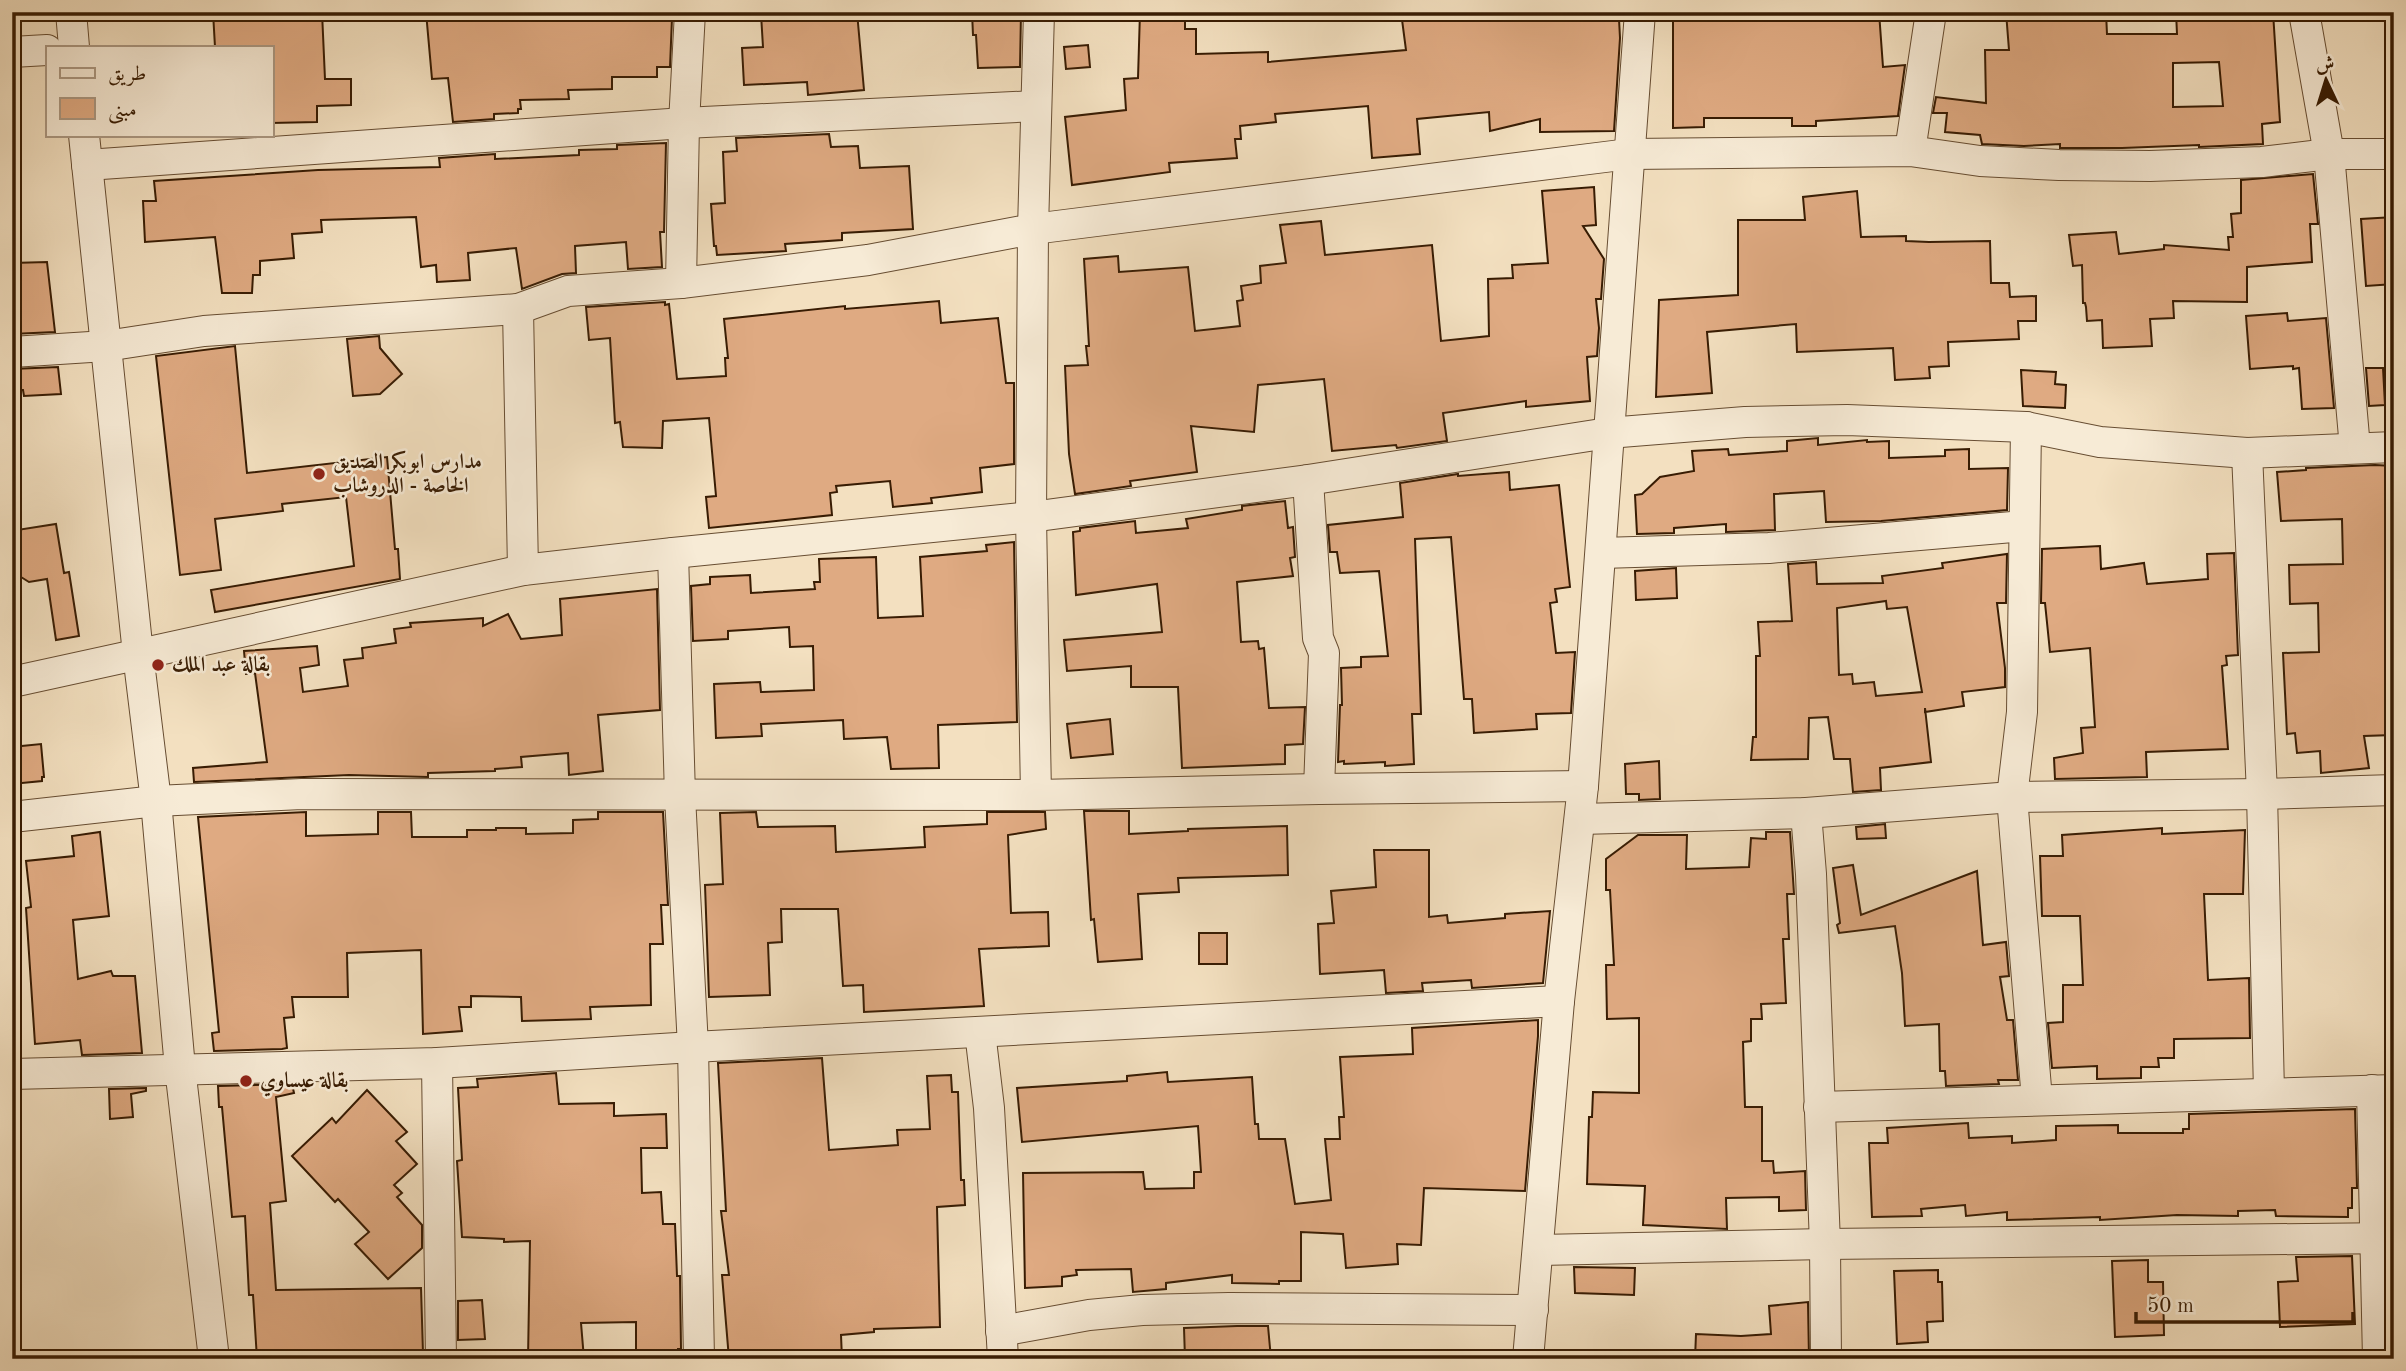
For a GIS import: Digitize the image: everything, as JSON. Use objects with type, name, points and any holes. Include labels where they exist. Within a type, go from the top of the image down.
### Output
[{"type":"street","points":[[71,12],[74,46]]},
{"type":"street","points":[[681,283],[684,123],[690,12]]},
{"type":"street","points":[[1036,795],[1031,517],[1033,229],[1039,12]]},
{"type":"street","points":[[1528,1359],[1559,1001],[1583,786],[1640,12]]},
{"type":"street","points":[[1910,151],[1931,12]]},
{"type":"street","points":[[2304,12],[2329,154],[2355,449]]},
{"type":"street","points":[[12,52],[46,50]]},
{"type":"street","points":[[87,165],[684,123],[1036,106]]},
{"type":"street","points":[[84,136],[156,801],[180,1069],[214,1359]]},
{"type":"street","points":[[12,352],[106,346],[204,331],[517,309],[568,291],[681,283],[869,260],[1033,229],[1629,154],[1910,151],[1980,161],[2150,166],[2249,162],[2329,154],[2394,153]]},
{"type":"street","points":[[517,309],[523,570]]},
{"type":"street","points":[[12,682],[523,570],[1031,517],[1308,480],[1608,433],[1791,420],[2026,427],[2100,442],[2247,453],[2394,447]]},
{"type":"street","points":[[2026,427],[2022,712],[2012,797],[2037,1100]]},
{"type":"street","points":[[2247,453],[2262,794],[2269,1092]]},
{"type":"street","points":[[1308,480],[1318,638],[1324,653],[1319,789]]},
{"type":"street","points":[[1601,553],[1769,548],[2024,526]]},
{"type":"street","points":[[673,553],[680,796],[693,1046],[699,1359]]},
{"type":"street","points":[[12,817],[156,801],[373,793],[1036,795],[1583,786]]},
{"type":"street","points":[[1580,819],[1806,813],[2012,797],[2394,790]]},
{"type":"street","points":[[1806,813],[1811,874],[1825,1244],[1826,1359]]},
{"type":"street","points":[[12,1074],[437,1063],[693,1046],[1559,1001]]},
{"type":"street","points":[[980,1032],[989,1108],[1002,1345],[1089,1315],[1142,1310],[1533,1310]]},
{"type":"street","points":[[437,1063],[441,1359]]},
{"type":"street","points":[[1819,1107],[2383,1090],[2384,1238],[2378,1359]]},
{"type":"street","points":[[1539,1250],[2384,1238]]},
{"type":"building","points":[[213,12],[322,12],[325,79],[351,79],[351,105],[317,106],[317,122],[273,123],[273,46],[215,46]]},
{"type":"building","points":[[426,12],[522,12],[522,20],[672,18],[670,67],[657,67],[657,77],[612,77],[612,89],[568,90],[569,99],[520,100],[521,109],[518,109],[518,113],[494,114],[494,119],[453,122],[448,78],[432,79]]},
{"type":"building","points":[[857,12],[864,90],[808,95],[807,82],[744,85],[742,48],[763,47],[761,14]]},
{"type":"building","points":[[972,12],[1021,12],[1020,67],[978,68]]},
{"type":"building","points":[[1140,12],[1185,12],[1185,29],[1196,29],[1196,54],[1268,52],[1268,62],[1406,50],[1401,12],[1614,12],[1614,19],[1619,19],[1620,38],[1614,131],[1540,132],[1540,119],[1490,131],[1489,112],[1417,119],[1420,154],[1372,158],[1368,106],[1275,114],[1276,122],[1240,126],[1241,139],[1235,139],[1237,158],[1169,163],[1170,172],[1072,185],[1065,117],[1126,110],[1124,79],[1138,78]]},
{"type":"building","points":[[1879,12],[1883,67],[1905,65],[1898,116],[1816,121],[1816,126],[1792,126],[1792,118],[1704,118],[1704,127],[1673,128],[1673,14]]},
{"type":"building","points":[[2006,12],[2106,12],[2107,34],[2177,34],[2176,12],[2273,12],[2280,122],[2262,124],[2263,144],[2199,147],[2060,148],[2060,144],[1982,144],[1980,135],[1945,132],[1947,113],[1933,113],[1936,97],[1986,103],[1985,50],[2009,50]],"holes":[[[2219,62],[2223,106],[2173,107],[2173,63]]]},
{"type":"building","points":[[1088,45],[1090,67],[1066,69],[1064,47]]},
{"type":"building","points":[[829,134],[831,147],[858,146],[860,168],[909,166],[913,229],[842,233],[842,240],[785,244],[786,251],[717,255],[711,204],[725,203],[723,152],[737,151],[736,138]]},
{"type":"building","points":[[666,143],[664,232],[660,232],[662,267],[628,269],[626,242],[575,246],[576,273],[562,274],[522,289],[516,248],[468,253],[470,280],[437,282],[436,265],[421,267],[416,217],[321,220],[322,232],[292,234],[294,258],[260,261],[260,275],[253,275],[252,293],[222,293],[215,237],[145,242],[143,201],[156,201],[154,181],[318,170],[440,167],[439,158],[495,154],[495,159],[579,155],[579,150]]},
{"type":"building","points":[[2313,174],[2318,224],[2310,224],[2312,262],[2247,267],[2247,302],[2173,301],[2174,318],[2150,319],[2152,346],[2103,348],[2102,320],[2087,321],[2083,303],[2082,265],[2073,266],[2069,235],[2116,232],[2119,254],[2164,249],[2164,245],[2229,250],[2228,237],[2233,237],[2231,214],[2241,213],[2241,180]]},
{"type":"building","points":[[1594,187],[1596,225],[1583,226],[1604,259],[1601,299],[1596,299],[1599,328],[1597,356],[1587,357],[1590,401],[1526,407],[1526,401],[1443,413],[1447,441],[1397,448],[1396,445],[1332,451],[1324,379],[1258,385],[1254,432],[1191,426],[1197,472],[1130,481],[1131,486],[1075,494],[1069,454],[1065,366],[1088,365],[1084,259],[1118,256],[1119,272],[1188,267],[1195,331],[1240,326],[1237,301],[1243,300],[1241,286],[1261,283],[1260,266],[1286,263],[1280,225],[1321,221],[1325,255],[1432,245],[1441,341],[1489,336],[1488,279],[1513,278],[1512,265],[1548,263],[1542,191]]},
{"type":"building","points":[[1857,191],[1861,237],[1906,236],[1906,241],[1929,242],[1990,241],[1991,283],[2009,283],[2010,297],[2036,296],[2036,321],[2018,321],[2019,339],[1948,342],[1949,366],[1929,367],[1930,378],[1895,380],[1893,348],[1797,352],[1796,324],[1707,332],[1712,393],[1656,397],[1659,300],[1738,295],[1738,220],[1805,220],[1803,197]]},
{"type":"building","points":[[2394,217],[2394,284],[2366,286],[2361,219]]},
{"type":"building","points":[[47,262],[55,332],[12,334],[12,263]]},
{"type":"building","points":[[939,301],[941,323],[998,318],[1006,383],[1014,383],[1014,464],[980,468],[982,492],[931,498],[932,503],[893,507],[890,481],[836,486],[837,492],[830,493],[832,515],[709,528],[706,497],[716,496],[709,418],[663,421],[662,448],[623,447],[620,422],[615,423],[610,338],[589,340],[586,307],[665,302],[665,305],[669,304],[677,379],[726,376],[725,358],[728,358],[724,319],[845,306],[845,309]]},
{"type":"building","points":[[2287,313],[2288,321],[2326,318],[2334,408],[2302,409],[2299,368],[2293,369],[2293,366],[2250,369],[2246,316]]},
{"type":"building","points":[[379,336],[380,348],[402,374],[380,394],[353,396],[347,339]]},
{"type":"building","points":[[235,346],[247,473],[387,457],[400,579],[215,612],[211,590],[354,566],[346,497],[282,504],[283,511],[215,519],[221,570],[180,575],[156,356]]},
{"type":"building","points":[[58,367],[61,394],[24,396],[23,390],[12,390],[12,369]]},
{"type":"building","points":[[2366,368],[2383,368],[2385,405],[2369,406]]},
{"type":"building","points":[[2021,370],[2056,372],[2055,384],[2066,385],[2065,408],[2023,406]]},
{"type":"building","points":[[1818,438],[1818,445],[1867,440],[1889,441],[1889,458],[1945,456],[1945,450],[1969,449],[1969,469],[2008,468],[2007,510],[1881,521],[1826,522],[1824,491],[1774,494],[1775,530],[1726,532],[1726,524],[1674,528],[1674,533],[1637,534],[1635,495],[1642,494],[1660,477],[1694,471],[1692,451],[1728,449],[1729,455],[1787,451],[1787,441]]},
{"type":"building","points":[[2394,466],[2393,735],[2364,736],[2369,768],[2321,773],[2320,751],[2297,753],[2295,733],[2287,734],[2283,653],[2319,652],[2318,603],[2290,604],[2289,565],[2343,564],[2342,519],[2281,521],[2277,472]]},
{"type":"building","points":[[1509,472],[1510,490],[1559,485],[1570,587],[1555,589],[1557,602],[1550,603],[1556,653],[1575,652],[1571,713],[1536,714],[1537,729],[1474,733],[1472,699],[1464,699],[1451,537],[1415,539],[1421,714],[1412,714],[1414,764],[1385,766],[1385,762],[1338,762],[1342,705],[1341,668],[1361,667],[1361,657],[1388,656],[1379,571],[1340,573],[1337,552],[1330,552],[1328,525],[1403,517],[1400,483],[1458,474]]},
{"type":"building","points":[[1285,501],[1288,528],[1293,527],[1295,557],[1290,558],[1293,576],[1237,582],[1241,642],[1258,641],[1259,649],[1264,648],[1269,708],[1305,707],[1303,744],[1285,745],[1285,764],[1182,768],[1178,687],[1131,687],[1131,666],[1067,671],[1064,640],[1162,632],[1157,584],[1076,595],[1073,532],[1080,531],[1080,528],[1135,521],[1136,533],[1188,528],[1186,519],[1242,510],[1242,506]]},
{"type":"building","points":[[56,524],[64,573],[69,572],[79,636],[56,640],[47,579],[29,582],[21,577],[17,530]]},
{"type":"building","points":[[1014,542],[1017,722],[938,725],[939,768],[891,769],[887,737],[844,739],[843,720],[761,724],[762,736],[716,738],[714,684],[760,682],[761,692],[814,690],[813,646],[790,647],[789,627],[728,631],[728,639],[693,641],[691,586],[710,584],[710,577],[750,575],[751,593],[815,589],[814,582],[820,582],[819,559],[876,557],[878,618],[923,616],[920,557],[987,551],[986,545]]},
{"type":"building","points":[[2100,546],[2101,569],[2144,563],[2147,584],[2208,579],[2207,554],[2234,553],[2238,655],[2226,656],[2227,665],[2222,666],[2228,749],[2146,752],[2147,777],[2055,779],[2054,758],[2083,753],[2081,728],[2095,727],[2090,648],[2050,652],[2045,603],[2041,603],[2042,549]]},
{"type":"building","points":[[2007,554],[2006,603],[1997,603],[2005,687],[1962,692],[1964,706],[1925,712],[1931,762],[1880,768],[1881,790],[1853,792],[1850,759],[1834,759],[1828,717],[1809,718],[1808,759],[1751,760],[1753,737],[1756,737],[1756,656],[1760,656],[1758,622],[1792,621],[1788,564],[1816,562],[1817,584],[1883,583],[1882,576],[1943,568],[1942,563]],"holes":[[[1886,601],[1887,609],[1907,607],[1922,692],[1876,696],[1874,682],[1853,684],[1852,674],[1839,675],[1837,608]]]},
{"type":"building","points":[[1676,568],[1677,598],[1636,600],[1635,571]]},
{"type":"building","points":[[657,589],[660,710],[598,715],[603,771],[569,775],[568,753],[521,757],[522,767],[495,771],[428,773],[428,777],[349,775],[194,782],[193,768],[267,762],[255,673],[246,674],[244,651],[317,646],[319,665],[300,668],[303,692],[348,686],[344,660],[363,658],[362,648],[396,643],[394,629],[411,627],[410,623],[483,618],[483,626],[508,614],[521,639],[562,635],[560,599]]},
{"type":"building","points":[[1110,719],[1113,754],[1071,758],[1067,724]]},
{"type":"building","points":[[41,744],[44,777],[42,781],[12,784],[12,747]]},
{"type":"building","points":[[1659,761],[1660,799],[1639,800],[1639,794],[1626,794],[1625,764]]},
{"type":"building","points":[[1084,811],[1129,811],[1129,834],[1287,826],[1288,875],[1178,878],[1179,892],[1138,894],[1142,959],[1098,962],[1094,919],[1091,920]]},
{"type":"building","points":[[306,812],[306,836],[378,834],[378,812],[411,812],[412,837],[467,837],[467,830],[496,828],[526,828],[526,834],[573,833],[573,820],[598,819],[598,812],[663,812],[668,905],[661,905],[663,944],[650,944],[651,1005],[590,1007],[591,1019],[522,1021],[521,997],[471,996],[471,1007],[459,1007],[462,1031],[423,1034],[421,950],[347,953],[348,997],[292,997],[294,1017],[284,1018],[287,1048],[214,1051],[212,1033],[219,1032],[198,817]]},
{"type":"building","points":[[756,812],[758,827],[835,826],[836,852],[925,847],[924,827],[987,824],[987,812],[1045,812],[1046,829],[1008,835],[1011,913],[1048,912],[1049,946],[979,949],[984,1006],[864,1012],[863,985],[843,986],[838,909],[781,909],[782,942],[768,943],[770,995],[709,997],[705,885],[723,884],[720,813]]},
{"type":"building","points":[[1885,824],[1886,838],[1857,839],[1856,827]]},
{"type":"building","points":[[2162,828],[2162,834],[2245,830],[2243,894],[2204,894],[2208,980],[2249,978],[2250,1038],[2174,1039],[2174,1058],[2158,1058],[2159,1067],[2141,1067],[2141,1078],[2097,1079],[2097,1066],[2052,1068],[2048,1023],[2063,1022],[2063,985],[2083,985],[2080,916],[2042,916],[2040,856],[2063,856],[2062,835]]},
{"type":"building","points":[[100,832],[109,916],[73,920],[78,979],[111,971],[113,976],[135,976],[142,1053],[82,1055],[80,1040],[35,1044],[26,908],[31,907],[26,861],[74,856],[72,836]]},
{"type":"building","points":[[1766,832],[1790,832],[1794,894],[1787,894],[1789,939],[1783,939],[1786,1003],[1761,1004],[1762,1019],[1751,1019],[1751,1041],[1743,1042],[1745,1107],[1762,1107],[1762,1161],[1773,1161],[1774,1173],[1805,1171],[1806,1210],[1779,1211],[1779,1197],[1726,1198],[1727,1229],[1643,1225],[1645,1186],[1587,1184],[1589,1117],[1592,1117],[1593,1092],[1639,1093],[1639,1018],[1607,1019],[1606,965],[1614,965],[1610,890],[1606,890],[1606,859],[1638,835],[1687,835],[1686,869],[1749,867],[1751,838],[1766,839]]},
{"type":"building","points":[[1374,850],[1429,850],[1429,917],[1447,915],[1448,923],[1505,918],[1505,914],[1550,911],[1543,983],[1472,988],[1471,980],[1422,983],[1423,991],[1386,993],[1384,970],[1320,974],[1318,924],[1334,923],[1331,891],[1376,887]]},
{"type":"building","points":[[1853,865],[1861,915],[1977,871],[1983,945],[2006,942],[2009,976],[2000,977],[2007,1020],[2013,1020],[2018,1080],[1998,1080],[1999,1084],[1946,1086],[1945,1071],[1940,1071],[1939,1024],[1905,1026],[1902,973],[1895,926],[1839,933],[1833,868]]},
{"type":"building","points":[[1199,933],[1227,933],[1227,964],[1199,964]]},
{"type":"building","points":[[1538,1020],[1525,1191],[1424,1188],[1421,1245],[1397,1244],[1398,1264],[1346,1268],[1343,1234],[1301,1232],[1301,1281],[1279,1281],[1279,1284],[1232,1283],[1232,1275],[1166,1283],[1166,1289],[1133,1292],[1131,1269],[1076,1270],[1077,1275],[1062,1277],[1062,1286],[1025,1288],[1023,1173],[1143,1172],[1145,1189],[1194,1188],[1194,1172],[1201,1172],[1198,1126],[1022,1142],[1017,1088],[1127,1081],[1127,1076],[1167,1072],[1168,1082],[1252,1077],[1255,1124],[1258,1124],[1259,1139],[1285,1139],[1295,1204],[1331,1200],[1325,1139],[1340,1139],[1339,1117],[1344,1117],[1340,1057],[1413,1054],[1412,1028]]},
{"type":"building","points":[[822,1058],[829,1150],[898,1145],[897,1130],[930,1129],[927,1076],[951,1075],[952,1092],[958,1092],[961,1180],[964,1180],[965,1205],[937,1207],[940,1327],[874,1329],[874,1332],[841,1335],[842,1359],[729,1359],[722,1275],[729,1275],[721,1211],[726,1211],[718,1063]]},
{"type":"building","points":[[556,1073],[559,1104],[614,1103],[614,1116],[666,1114],[667,1148],[641,1148],[642,1193],[661,1192],[663,1224],[675,1224],[677,1276],[680,1276],[681,1349],[678,1349],[678,1359],[636,1359],[636,1322],[581,1323],[584,1359],[528,1359],[530,1241],[504,1242],[504,1239],[462,1237],[457,1161],[462,1160],[458,1088],[478,1087],[477,1079]]},
{"type":"building","points":[[292,1084],[294,1093],[276,1097],[286,1201],[270,1203],[276,1290],[421,1288],[423,1353],[351,1354],[351,1359],[257,1359],[253,1295],[249,1295],[245,1216],[232,1217],[218,1086]]},
{"type":"building","points":[[146,1088],[146,1091],[131,1094],[133,1117],[110,1119],[109,1089]]},
{"type":"building","points":[[367,1090],[407,1132],[396,1141],[417,1164],[394,1185],[402,1193],[397,1197],[422,1225],[422,1248],[388,1279],[355,1244],[369,1232],[338,1199],[335,1202],[292,1156],[332,1118],[336,1123]]},
{"type":"building","points":[[2355,1109],[2357,1188],[2352,1188],[2352,1208],[2348,1208],[2348,1217],[2276,1216],[2275,1210],[2238,1211],[2238,1216],[2007,1220],[2007,1212],[1966,1216],[1965,1205],[1921,1209],[1922,1216],[1872,1217],[1869,1143],[1888,1143],[1887,1128],[1968,1123],[1969,1138],[2012,1136],[2012,1143],[2056,1140],[2056,1126],[2118,1125],[2118,1133],[2183,1133],[2183,1129],[2189,1129],[2189,1114]]},
{"type":"building","points":[[2352,1256],[2355,1324],[2280,1327],[2278,1282],[2298,1281],[2296,1257]]},
{"type":"building","points":[[2148,1260],[2148,1282],[2163,1282],[2164,1335],[2115,1337],[2112,1261]]},
{"type":"building","points":[[1574,1267],[1635,1268],[1634,1295],[1575,1293]]},
{"type":"building","points":[[1938,1270],[1938,1282],[1942,1282],[1943,1321],[1927,1322],[1928,1342],[1897,1344],[1894,1271]]},
{"type":"building","points":[[482,1300],[485,1339],[458,1340],[458,1301]]},
{"type":"building","points":[[1808,1302],[1809,1359],[1695,1359],[1696,1334],[1771,1334],[1769,1306]]},
{"type":"building","points":[[1268,1326],[1271,1359],[1185,1359],[1184,1328]]},
{"type":"place","name":"مدارس ابوبكر الصديق الخاصة - الدروشاب","points":[[319,474]]},
{"type":"place","name":"بقالة عبد الملك","points":[[158,665]]},
{"type":"place","name":"بقالة عيساوي","points":[[246,1081]]}]
